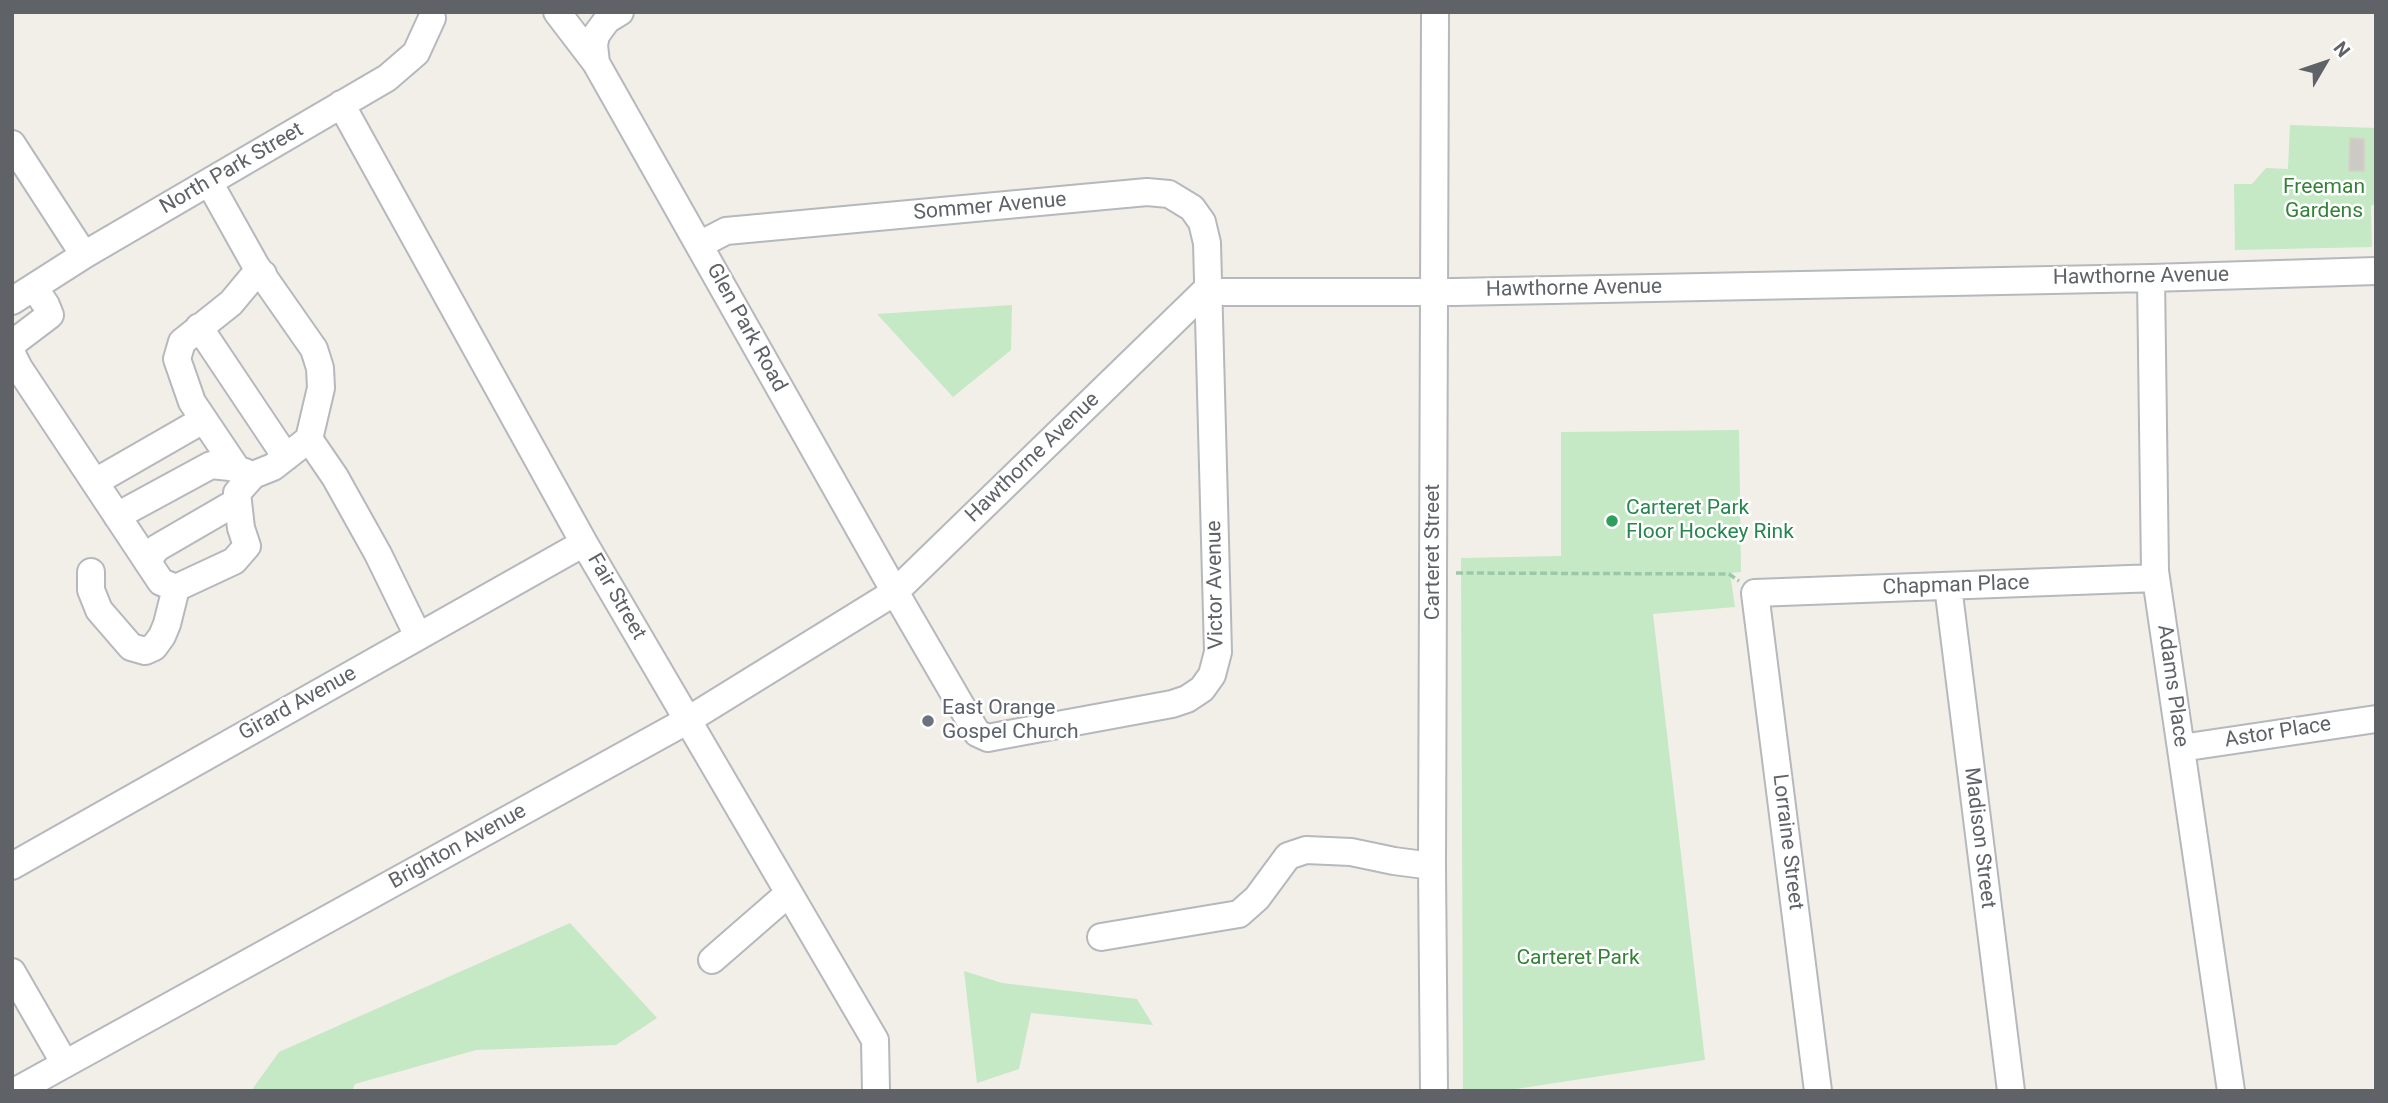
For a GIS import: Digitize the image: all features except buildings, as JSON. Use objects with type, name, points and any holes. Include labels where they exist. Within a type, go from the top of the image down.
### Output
[{"type":"street","name":"Glen Park Road","points":[[557,12],[596,63],[895,592]]},
{"type":"street","points":[[596,63],[596,35],[607,20],[620,12]]},
{"type":"street","name":"Carteret Street","points":[[1434,1091],[1432,866],[1435,12]]},
{"type":"street","name":"North Park Street","points":[[23,294],[401,67],[415,53],[432,18]]},
{"type":"street","name":"Fair Street","points":[[341,104],[584,543],[875,1040],[876,1091]]},
{"type":"street","points":[[12,144],[84,255]]},
{"type":"street","points":[[117,516],[211,465],[245,472],[273,467],[309,439],[321,388],[320,368],[314,349],[284,309],[209,182]]},
{"type":"street","name":"Sommer Avenue","points":[[699,245],[726,231],[1158,191],[1184,201],[1202,222],[1206,239],[1208,292]]},
{"type":"street","name":"Hawthorne Avenue","points":[[895,592],[1203,292],[1435,292],[2376,271]]},
{"type":"street","points":[[245,472],[192,402],[177,359],[182,342],[231,303],[251,279],[263,274]]},
{"type":"street","name":"Adams Place","points":[[2151,278],[2156,578],[2231,1091]]},
{"type":"street","name":"Victor Avenue","points":[[895,592],[977,733],[988,738],[1172,704],[1187,699],[1202,689],[1212,675],[1218,652],[1208,292]]},
{"type":"street","points":[[23,294],[46,305],[50,315],[13,346],[95,482],[161,582],[176,588],[234,561],[247,546],[237,493],[245,472]]},
{"type":"street","points":[[200,327],[286,457]]},
{"type":"street","points":[[95,482],[203,420]]},
{"type":"street","points":[[309,439],[335,477],[378,554],[418,636]]},
{"type":"street","points":[[147,561],[157,548],[238,501]]},
{"type":"street","name":"Girard Avenue","points":[[12,866],[584,543]]},
{"type":"street","points":[[91,572],[91,590],[99,610],[131,647],[145,651],[154,647],[162,636],[176,588]]},
{"type":"street","name":"Chapman Place","points":[[1755,593],[2156,578]]},
{"type":"street","name":"Madison Street","points":[[1948,586],[2011,1091]]},
{"type":"street","name":"Brighton Avenue","points":[[16,1091],[688,720],[895,592]]},
{"type":"street","name":"Lorraine Street","points":[[1755,593],[1818,1091]]},
{"type":"street","name":"Astor Place","points":[[2181,748],[2376,719]]},
{"type":"street","points":[[1101,937],[1239,914],[1257,898],[1288,856],[1306,850],[1351,852],[1394,862],[1432,866]]},
{"type":"street","points":[[712,960],[789,893]]},
{"type":"street","points":[[12,972],[65,1064]]},
{"type":"path","points":[[1456,573],[1729,574],[1755,593]]},
{"type":"green space","name":"Freeman Gardens","points":[[2290,125],[2376,128],[2376,203],[2371,206],[2372,247],[2235,250],[2234,184],[2252,184],[2266,168],[2288,169]]},
{"type":"green space","points":[[1012,305],[1011,350],[953,397],[877,314]]},
{"type":"green space","name":"Carteret Park","points":[[1739,430],[1741,572],[1730,573],[1735,607],[1653,614],[1705,1060],[1503,1091],[1463,1091],[1461,558],[1561,556],[1561,432]]},
{"type":"green space","points":[[570,923],[657,1018],[616,1045],[476,1050],[355,1084],[352,1091],[251,1091],[279,1052]]},
{"type":"green space","points":[[964,971],[1002,983],[1137,999],[1153,1025],[1031,1013],[1019,1069],[977,1083]]},
{"type":"place","name":"Carteret Park Floor Hockey Rink","points":[[1612,521]]},
{"type":"place","name":"East Orange Gospel Church","points":[[928,721]]}]
